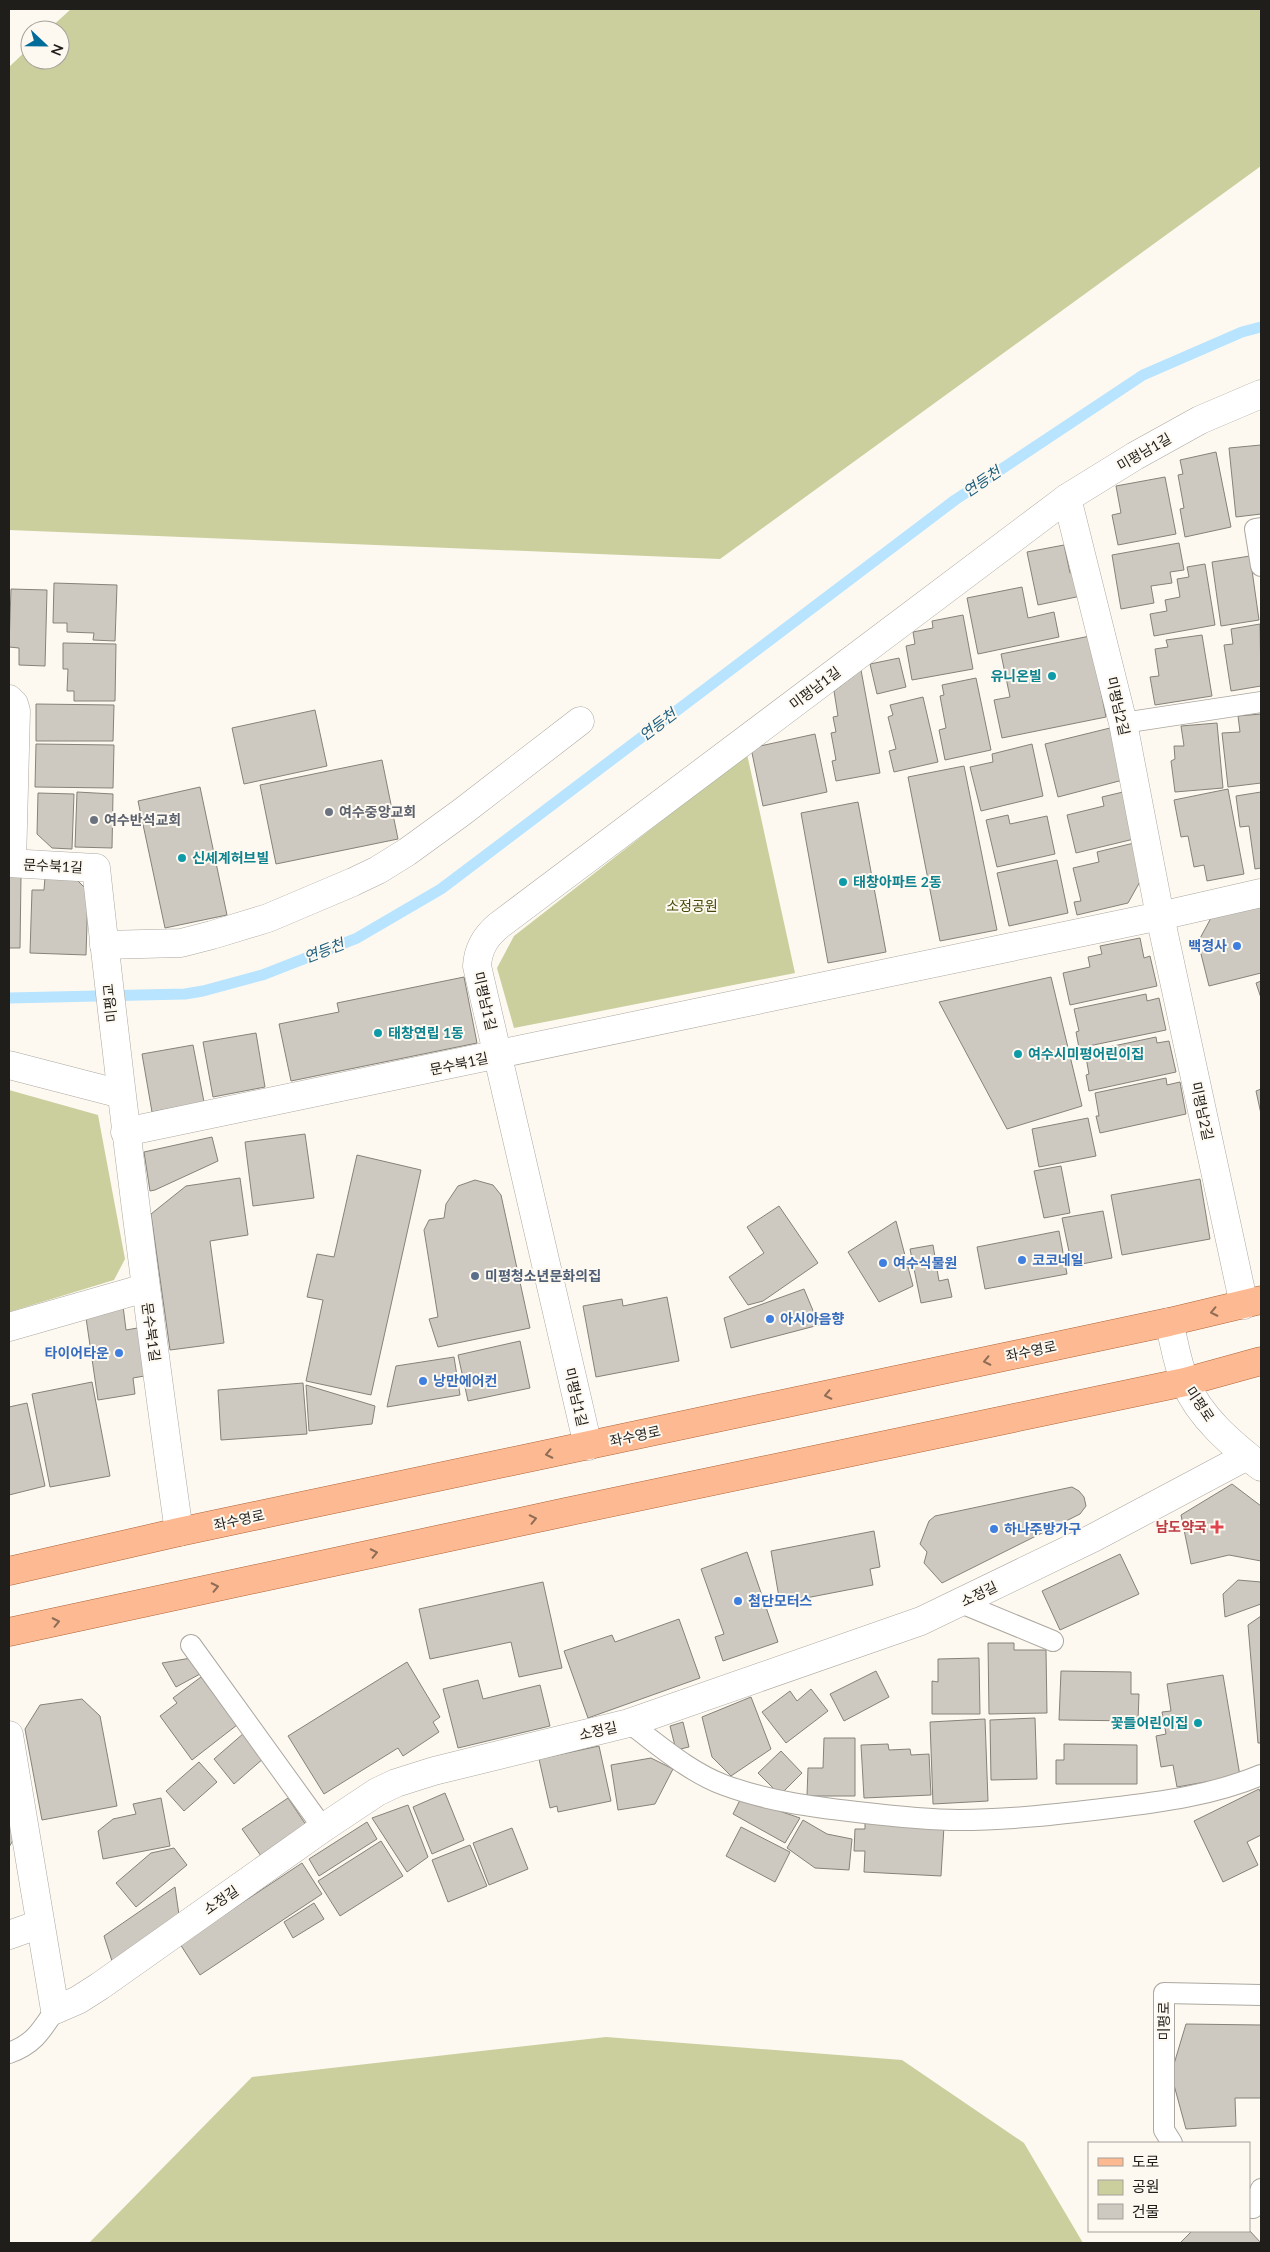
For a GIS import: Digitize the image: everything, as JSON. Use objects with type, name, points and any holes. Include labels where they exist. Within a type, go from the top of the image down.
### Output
[{"type":"main road","name":"좌수영로","points":[[9,1571],[179,1532],[1253,1303]]},
{"type":"main road","points":[[9,1632],[566,1512],[1185,1382],[1261,1361]]},
{"type":"street","name":"미평남1길","points":[[588,1446],[477,966],[480,949],[490,933],[1067,498],[1135,456],[1200,420],[1261,394]]},
{"type":"street","name":"미평남2길","points":[[1067,498],[1123,723],[1160,916],[1253,1303]]},
{"type":"street","points":[[9,699],[14,704],[16,711],[10,863]]},
{"type":"street","points":[[105,952],[181,943],[212,935],[268,918],[378,870],[414,846],[580,722]]},
{"type":"street","name":"문수북1길","points":[[10,863],[96,868],[105,952]]},
{"type":"street","points":[[498,1056],[1160,916],[1261,892]]},
{"type":"street","name":"미평교","points":[[105,952],[115,1047]]},
{"type":"street","name":"문수북1길","points":[[115,1047],[144,1288],[179,1532]]},
{"type":"street","name":"문수북1길","points":[[125,1132],[498,1056]]},
{"type":"street","points":[[9,1065],[121,1094]]},
{"type":"street","points":[[9,1327],[144,1288]]},
{"type":"street","name":"미평로","points":[[1169,1322],[1185,1382],[1202,1412],[1220,1432],[1254,1462]]},
{"type":"street","name":"소정길","points":[[55,2010],[78,2000],[100,1986],[323,1828],[377,1792],[396,1783],[434,1771],[629,1723],[921,1621],[1254,1462]]},
{"type":"street","points":[[9,1735],[55,2010]]},
{"type":"street","points":[[9,1935],[40,1924]]},
{"type":"lane","points":[[1261,528],[1255,529],[1261,566]]},
{"type":"lane","points":[[1123,723],[1261,702]]},
{"type":"lane","points":[[961,1603],[1053,1641]]},
{"type":"lane","points":[[192,1645],[323,1828]]},
{"type":"lane","points":[[629,1723],[690,1767],[724,1785],[772,1799],[819,1808],[889,1815],[959,1820],[1060,1814],[1166,1801],[1221,1789],[1261,1775]]},
{"type":"lane","name":"미평로","points":[[1171,2142],[1164,2130],[1164,1993],[1261,1995]]},
{"type":"lane","points":[[9,2053],[21,2048],[34,2039],[42,2031],[55,2010]]},
{"type":"lane","points":[[1250,2207],[1253,2208],[1261,2188]]},
{"type":"green space","points":[[71,9],[1261,9],[1261,166],[720,559],[9,530],[9,67],[20,57],[20,70],[70,70],[70,20],[59,20]]},
{"type":"green space","name":"소정공원","points":[[747,754],[795,973],[514,1028],[497,968],[514,936]]},
{"type":"green space","points":[[9,1090],[98,1115],[125,1259],[114,1280],[9,1312]]},
{"type":"green space","points":[[606,2037],[902,2060],[1024,2143],[1083,2243],[89,2243],[252,2077]]},
{"type":"building","points":[[1261,445],[1261,514],[1236,517],[1229,448]]},
{"type":"building","points":[[1216,452],[1231,527],[1185,537],[1180,509],[1184,508],[1178,475],[1183,474],[1180,460]]},
{"type":"building","points":[[1165,477],[1176,534],[1118,545],[1112,515],[1121,513],[1116,486]]},
{"type":"building","points":[[1179,543],[1184,570],[1170,572],[1172,583],[1151,586],[1154,603],[1121,609],[1112,555]]},
{"type":"building","points":[[1064,545],[1070,573],[1076,572],[1081,596],[1038,605],[1027,552]]},
{"type":"building","points":[[1250,556],[1259,620],[1221,626],[1212,562]]},
{"type":"building","points":[[1205,564],[1215,625],[1154,636],[1150,614],[1167,611],[1165,600],[1180,597],[1177,579],[1189,577],[1187,567]]},
{"type":"building","points":[[54,583],[117,585],[115,641],[93,640],[94,633],[67,632],[67,623],[53,623]]},
{"type":"building","points":[[1022,587],[1028,618],[1054,612],[1059,637],[978,654],[967,598]]},
{"type":"building","points":[[11,589],[47,590],[45,666],[19,665],[19,648],[9,647]]},
{"type":"building","points":[[963,615],[973,669],[912,680],[906,646],[915,644],[913,632],[933,628],[932,621]]},
{"type":"building","points":[[1260,624],[1261,686],[1231,691],[1224,645],[1233,644],[1231,629]]},
{"type":"building","points":[[1202,635],[1212,696],[1155,705],[1150,677],[1159,676],[1155,649],[1168,647],[1166,640]]},
{"type":"building","name":"유니온빌","points":[[1090,636],[1106,717],[1002,738],[994,700],[1010,697],[1001,654]]},
{"type":"building","points":[[63,643],[116,644],[115,701],[74,701],[74,691],[67,691],[68,669],[63,669]]},
{"type":"building","points":[[899,658],[906,687],[877,694],[870,664]]},
{"type":"building","points":[[861,670],[880,773],[836,781],[832,761],[836,760],[831,733],[836,732],[833,717],[838,716],[834,691]]},
{"type":"building","points":[[976,678],[991,750],[945,760],[939,730],[946,728],[940,696],[944,695],[942,685]]},
{"type":"building","points":[[923,697],[938,762],[894,772],[889,751],[896,749],[888,717],[893,715],[890,705]]},
{"type":"building","points":[[36,704],[114,705],[113,741],[36,741]]},
{"type":"building","points":[[315,710],[327,766],[244,784],[232,728]]},
{"type":"building","points":[[1261,714],[1261,783],[1228,787],[1222,733],[1240,732],[1238,716]]},
{"type":"building","points":[[1217,723],[1223,788],[1175,792],[1171,761],[1175,759],[1174,746],[1184,746],[1181,726]]},
{"type":"building","points":[[1110,728],[1123,780],[1058,797],[1045,744]]},
{"type":"building","points":[[815,734],[827,792],[763,806],[751,748]]},
{"type":"building","points":[[36,744],[114,745],[113,788],[35,787]]},
{"type":"building","points":[[1032,744],[1043,796],[981,811],[970,767],[993,762],[992,754]]},
{"type":"building","name":"여수중앙교회","points":[[382,760],[398,839],[276,864],[260,785]]},
{"type":"building","points":[[964,766],[997,930],[940,941],[908,777]]},
{"type":"building","name":"신세계허브빌","points":[[200,787],[227,915],[165,928],[138,801]]},
{"type":"building","points":[[1228,789],[1244,874],[1207,881],[1204,865],[1194,867],[1188,836],[1181,837],[1174,800]]},
{"type":"building","name":"여수반석교회","points":[[77,792],[113,794],[112,848],[75,847]]},
{"type":"building","points":[[1123,792],[1134,839],[1076,853],[1067,815],[1104,806],[1102,797]]},
{"type":"building","points":[[1261,792],[1261,868],[1255,869],[1249,826],[1240,827],[1236,796]]},
{"type":"building","points":[[38,793],[74,794],[72,849],[52,848],[37,834]]},
{"type":"building","name":"태창아파트 2동","points":[[858,802],[886,952],[828,963],[801,813]]},
{"type":"building","points":[[1008,815],[1010,824],[1047,816],[1055,854],[997,867],[986,820]]},
{"type":"building","points":[[1134,843],[1142,878],[1128,903],[1077,915],[1074,902],[1081,901],[1073,868],[1099,862],[1097,852]]},
{"type":"building","points":[[1057,860],[1068,913],[1009,926],[997,873]]},
{"type":"building","points":[[9,875],[21,876],[20,948],[9,948]]},
{"type":"building","points":[[45,877],[75,878],[88,891],[86,955],[30,953],[32,890],[44,890]]},
{"type":"building","points":[[1261,907],[1261,973],[1209,986],[1198,942],[1211,918]]},
{"type":"building","points":[[1140,938],[1144,958],[1150,956],[1157,986],[1070,1005],[1063,973],[1090,967],[1088,957],[1102,954],[1100,946]]},
{"type":"building","name":"태창연립 1동","points":[[464,977],[477,1043],[291,1081],[279,1024],[339,1012],[337,1003]]},
{"type":"building","name":"여수시미평어린이집","points":[[1051,977],[1082,1106],[1007,1129],[939,1002]]},
{"type":"building","points":[[1261,981],[1261,998],[1256,983]]},
{"type":"building","points":[[1146,994],[1147,1001],[1159,998],[1166,1030],[1079,1048],[1076,1032],[1079,1031],[1074,1009]]},
{"type":"building","points":[[256,1033],[265,1087],[213,1097],[203,1042]]},
{"type":"building","points":[[1156,1037],[1157,1043],[1169,1041],[1176,1072],[1089,1091],[1086,1075],[1089,1074],[1085,1052]]},
{"type":"building","points":[[193,1045],[204,1102],[152,1112],[142,1054]]},
{"type":"building","points":[[1166,1078],[1167,1085],[1180,1082],[1186,1114],[1100,1133],[1096,1116],[1099,1116],[1095,1093]]},
{"type":"building","points":[[1261,1089],[1261,1114],[1256,1091]]},
{"type":"building","points":[[1088,1118],[1096,1156],[1039,1167],[1032,1129]]},
{"type":"building","points":[[305,1134],[314,1198],[253,1206],[245,1142]]},
{"type":"building","points":[[212,1137],[218,1161],[150,1191],[144,1152]]},
{"type":"building","points":[[357,1155],[421,1170],[371,1395],[306,1381],[323,1300],[307,1297],[317,1254],[334,1257]]},
{"type":"building","points":[[1061,1166],[1070,1213],[1044,1218],[1034,1171]]},
{"type":"building","points":[[240,1178],[248,1235],[210,1241],[224,1343],[170,1350],[151,1214],[186,1186]]},
{"type":"building","points":[[1200,1179],[1210,1239],[1122,1255],[1111,1195]]},
{"type":"building","name":"미평청소년문화의집","points":[[475,1180],[493,1185],[501,1195],[530,1328],[438,1347],[429,1319],[438,1317],[424,1230],[429,1220],[444,1218],[446,1204],[458,1186]]},
{"type":"building","points":[[779,1206],[818,1263],[763,1301],[748,1305],[729,1277],[764,1253],[747,1227]]},
{"type":"building","points":[[1103,1211],[1112,1258],[1072,1266],[1062,1218]]},
{"type":"building","points":[[896,1221],[913,1286],[879,1302],[848,1252]]},
{"type":"building","points":[[1059,1231],[1067,1274],[985,1289],[977,1247]]},
{"type":"building","points":[[933,1245],[939,1281],[948,1279],[952,1297],[921,1303],[910,1249]]},
{"type":"building","points":[[804,1289],[819,1325],[731,1348],[724,1318]]},
{"type":"building","points":[[667,1297],[679,1361],[596,1377],[583,1306],[622,1299],[623,1306]]},
{"type":"building","name":"타이어타운","points":[[123,1306],[126,1330],[143,1327],[150,1375],[133,1378],[135,1394],[98,1400],[85,1311]]},
{"type":"building","points":[[520,1341],[530,1388],[468,1401],[458,1355]]},
{"type":"building","points":[[454,1357],[460,1395],[387,1407],[396,1366]]},
{"type":"building","points":[[92,1382],[110,1476],[50,1487],[32,1394]]},
{"type":"building","points":[[303,1383],[307,1434],[221,1440],[218,1390]]},
{"type":"building","points":[[306,1385],[375,1406],[372,1424],[309,1431]]},
{"type":"building","points":[[27,1403],[45,1486],[9,1495],[9,1407]]},
{"type":"building","points":[[1232,1484],[1261,1506],[1261,1561],[1229,1555],[1191,1564],[1181,1515]]},
{"type":"building","points":[[1072,1487],[1084,1497],[1086,1506],[1080,1514],[942,1583],[924,1563],[927,1552],[920,1544],[929,1521],[935,1516]]},
{"type":"building","points":[[874,1531],[880,1567],[870,1569],[873,1585],[780,1603],[771,1551]]},
{"type":"building","name":"첨단모터스","points":[[747,1552],[778,1642],[723,1661],[715,1637],[724,1634],[701,1569]]},
{"type":"building","points":[[1120,1554],[1139,1594],[1060,1630],[1042,1591]]},
{"type":"building","points":[[1238,1580],[1261,1582],[1261,1604],[1225,1617],[1223,1594]]},
{"type":"building","points":[[543,1582],[562,1668],[519,1677],[511,1642],[430,1659],[419,1609]]},
{"type":"building","points":[[1261,1616],[1261,1743],[1258,1743],[1248,1625]]},
{"type":"building","points":[[679,1619],[700,1678],[588,1718],[564,1651],[612,1635],[615,1642]]},
{"type":"building","points":[[988,1643],[1014,1643],[1014,1650],[1046,1650],[1047,1713],[989,1714]]},
{"type":"building","points":[[191,1658],[200,1674],[176,1687],[162,1663]]},
{"type":"building","points":[[979,1658],[980,1714],[932,1714],[932,1681],[938,1682],[938,1659]]},
{"type":"building","points":[[407,1662],[440,1717],[433,1722],[439,1732],[403,1756],[398,1748],[324,1794],[288,1736]]},
{"type":"building","points":[[876,1671],[889,1697],[844,1721],[830,1694]]},
{"type":"building","points":[[1061,1671],[1131,1672],[1131,1694],[1139,1694],[1138,1721],[1059,1720]]},
{"type":"building","name":"꽃들어린이집","points":[[1223,1675],[1240,1776],[1177,1787],[1173,1765],[1161,1767],[1156,1736],[1166,1734],[1162,1712],[1171,1711],[1167,1684]]},
{"type":"building","points":[[201,1677],[237,1725],[192,1760],[160,1716],[177,1703],[173,1698]]},
{"type":"building","points":[[478,1680],[483,1699],[540,1685],[550,1726],[458,1748],[443,1689]]},
{"type":"building","points":[[811,1689],[828,1711],[786,1743],[762,1712],[790,1691],[797,1701]]},
{"type":"building","points":[[751,1697],[771,1749],[731,1776],[712,1757],[702,1717]]},
{"type":"building","points":[[82,1699],[100,1716],[117,1806],[42,1820],[25,1729],[40,1705]]},
{"type":"building","points":[[1035,1718],[1037,1779],[991,1780],[990,1720]]},
{"type":"building","points":[[985,1719],[988,1801],[933,1804],[930,1722]]},
{"type":"building","points":[[683,1722],[689,1747],[676,1750],[670,1726]]},
{"type":"building","points":[[244,1733],[264,1758],[234,1784],[214,1759]]},
{"type":"building","points":[[824,1738],[855,1738],[855,1796],[807,1796],[808,1768],[823,1768]]},
{"type":"building","points":[[888,1744],[889,1750],[910,1749],[911,1755],[929,1754],[931,1795],[864,1798],[861,1745]]},
{"type":"building","points":[[1064,1744],[1137,1745],[1137,1784],[1056,1784],[1056,1760],[1064,1760]]},
{"type":"building","points":[[599,1746],[611,1801],[558,1812],[557,1806],[550,1808],[539,1759]]},
{"type":"building","points":[[781,1751],[802,1773],[780,1795],[758,1773]]},
{"type":"building","points":[[651,1758],[673,1769],[655,1804],[618,1810],[611,1765]]},
{"type":"building","points":[[199,1762],[217,1782],[184,1811],[166,1791]]},
{"type":"building","points":[[1259,1789],[1261,1793],[1261,1835],[1247,1842],[1258,1865],[1223,1882],[1194,1821]]},
{"type":"building","points":[[445,1793],[464,1840],[432,1854],[413,1807]]},
{"type":"building","points":[[161,1798],[170,1846],[103,1859],[98,1831],[113,1819],[136,1814],[133,1804]]},
{"type":"building","points":[[288,1798],[306,1825],[261,1856],[242,1829]]},
{"type":"building","points":[[741,1798],[800,1818],[785,1843],[733,1814]]},
{"type":"building","points":[[408,1805],[428,1857],[407,1872],[372,1818]]},
{"type":"building","points":[[803,1820],[827,1834],[852,1839],[849,1870],[815,1868],[787,1848]]},
{"type":"building","points":[[367,1822],[377,1839],[319,1876],[309,1859]]},
{"type":"building","points":[[865,1822],[944,1826],[941,1876],[864,1872],[865,1851],[854,1851],[855,1829],[865,1829]]},
{"type":"building","points":[[741,1827],[790,1852],[775,1882],[726,1856]]},
{"type":"building","points":[[512,1828],[528,1869],[489,1885],[473,1843]]},
{"type":"building","points":[[9,1829],[17,1834],[9,1847]]},
{"type":"building","points":[[381,1841],[403,1876],[340,1916],[318,1881]]},
{"type":"building","points":[[470,1845],[487,1886],[448,1902],[432,1860]]},
{"type":"building","points":[[174,1848],[187,1865],[136,1907],[116,1883],[151,1853]]},
{"type":"building","points":[[302,1863],[322,1894],[200,1975],[180,1944]]},
{"type":"building","points":[[175,1887],[179,1915],[112,1961],[104,1936]]},
{"type":"building","points":[[314,1903],[324,1919],[293,1938],[284,1922]]},
{"type":"building","points":[[1186,2024],[1261,2025],[1261,2098],[1235,2098],[1236,2126],[1186,2129],[1171,2074]]},
{"type":"building","points":[[1250,2231],[1261,2243],[1180,2243],[1191,2232]]},
{"type":"waterway","name":"연등천","points":[[9,998],[185,994],[203,991],[262,975],[357,938],[441,889],[955,500],[1143,375],[1242,332],[1261,327]]},
{"type":"place","name":"유니온빌","points":[[1052,676]]},
{"type":"place","name":"여수중앙교회","points":[[329,812]]},
{"type":"place","name":"여수반석교회","points":[[94,820]]},
{"type":"place","name":"신세계허브빌","points":[[182,858]]},
{"type":"place","name":"태창아파트 2동","points":[[843,882]]},
{"type":"place","name":"백경사","points":[[1237,946]]},
{"type":"place","name":"태창연립 1동","points":[[378,1033]]},
{"type":"place","name":"여수시미평어린이집","points":[[1018,1054]]},
{"type":"place","name":"코코네일","points":[[1022,1260]]},
{"type":"place","name":"여수식물원","points":[[883,1263]]},
{"type":"place","name":"미평청소년문화의집","points":[[475,1276]]},
{"type":"place","name":"아시아음향","points":[[770,1319]]},
{"type":"place","name":"타이어타운","points":[[119,1353]]},
{"type":"place","name":"낭만에어컨","points":[[423,1381]]},
{"type":"place","name":"남도약국","points":[[1217,1527]]},
{"type":"place","name":"하나주방가구","points":[[994,1529]]},
{"type":"place","name":"첨단모터스","points":[[738,1601]]},
{"type":"place","name":"꽃들어린이집","points":[[1198,1723]]}]
